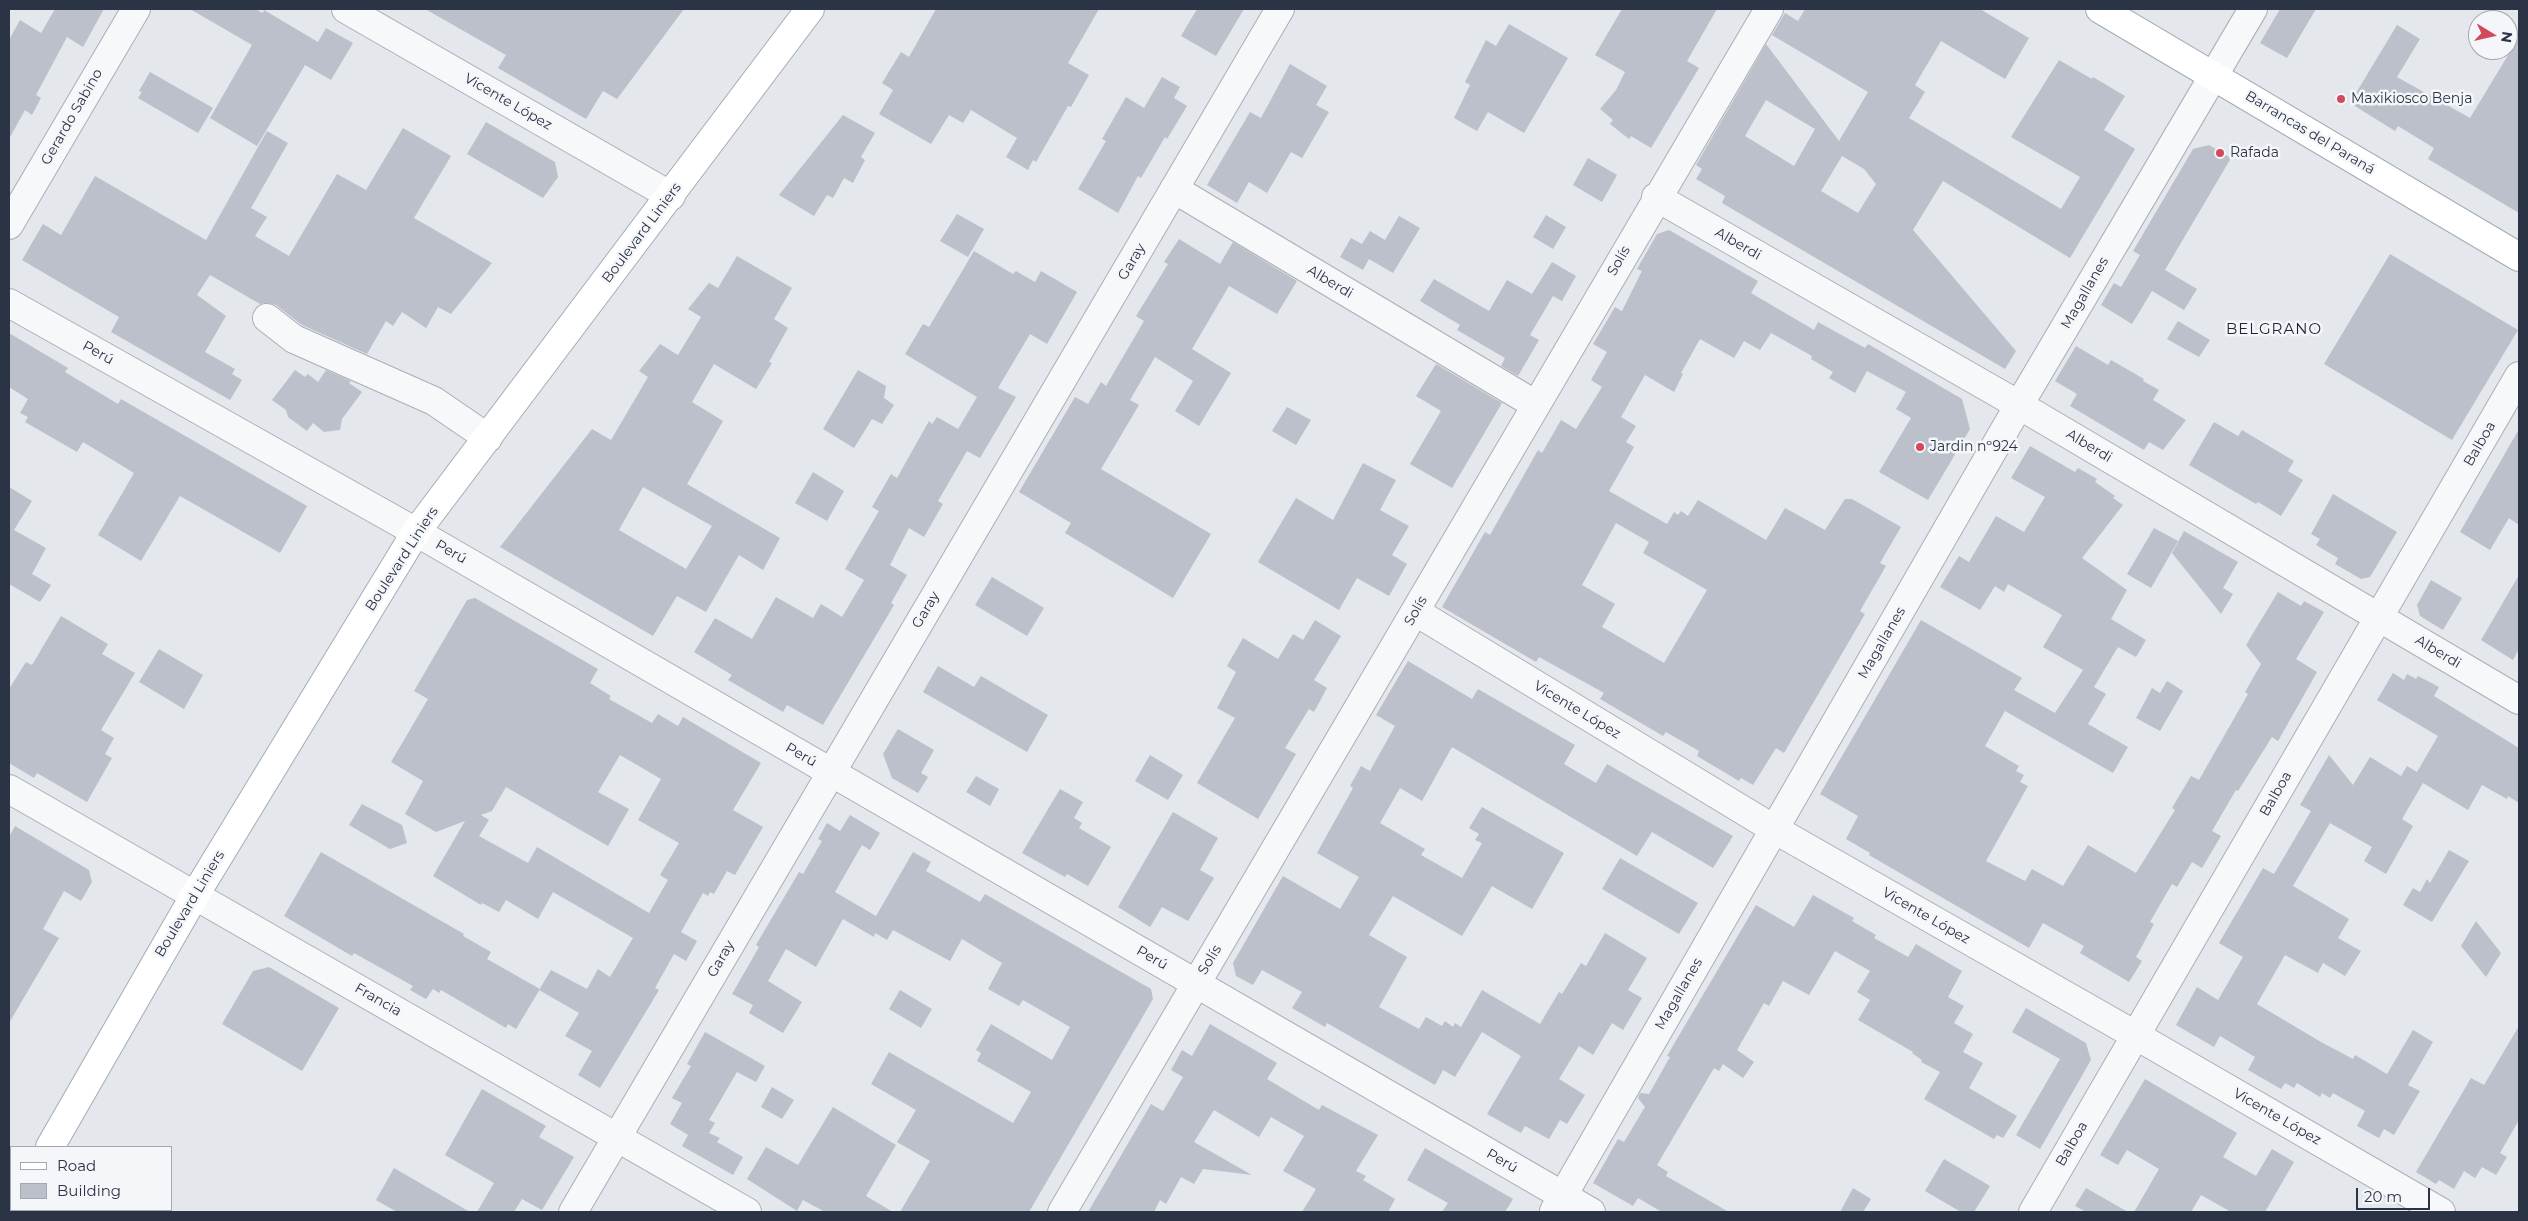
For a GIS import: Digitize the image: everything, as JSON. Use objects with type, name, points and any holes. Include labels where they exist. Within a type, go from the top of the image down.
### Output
[{"type":"main road","name":"Boulevard Liniers","points":[[51,1146],[195,895],[416,532],[810,9]]},
{"type":"main road","name":"Barrancas del Paraná","points":[[2100,9],[2519,257]]},
{"type":"street","name":"Gerardo Sabino","points":[[9,225],[136,9]]},
{"type":"street","name":"Vicente López","points":[[346,9],[670,196]]},
{"type":"street","name":"Garay","points":[[573,1212],[1280,9]]},
{"type":"street","name":"Solís","points":[[1062,1212],[1416,612],[1656,197],[1769,9]]},
{"type":"street","name":"Magallanes","points":[[1558,1204],[2020,405],[2253,9]]},
{"type":"street","name":"Alberdi","points":[[1174,190],[1536,406]]},
{"type":"street","name":"Alberdi","points":[[1656,197],[2020,405],[2519,700]]},
{"type":"street","name":"Perú","points":[[9,302],[416,532],[1196,983],[1558,1204],[1591,1212]]},
{"type":"street","points":[[267,318],[294,340],[434,401],[488,438]]},
{"type":"street","name":"Balboa","points":[[2033,1212],[2519,376]]},
{"type":"street","name":"Vicente López","points":[[1416,612],[1774,829],[2441,1212]]},
{"type":"street","name":"Francia","points":[[9,789],[748,1212]]},
{"type":"building","points":[[55,9],[104,9],[83,47],[67,37],[36,95],[41,98],[32,115],[25,110],[9,139],[9,40],[20,20],[41,33]]},
{"type":"building","points":[[190,9],[255,9],[263,13],[264,10],[318,42],[326,28],[353,43],[331,80],[305,65],[257,146],[210,118],[252,45]]},
{"type":"building","points":[[425,9],[684,9],[617,99],[603,91],[586,119],[498,68],[506,55]]},
{"type":"building","points":[[936,9],[1099,9],[1068,63],[1089,75],[1071,107],[1068,106],[1036,162],[1033,160],[1028,170],[1006,157],[1017,138],[971,110],[963,123],[949,115],[931,144],[879,114],[893,90],[882,83],[901,52],[909,57]]},
{"type":"building","points":[[1197,9],[1244,9],[1216,56],[1181,36]]},
{"type":"building","points":[[1622,9],[1717,9],[1687,61],[1699,68],[1651,148],[1631,136],[1629,139],[1610,124],[1613,120],[1600,109],[1616,90],[1625,72],[1595,55]]},
{"type":"building","points":[[1805,9],[1980,9],[2029,38],[2005,79],[1941,41],[1915,85],[1925,92],[1909,118],[2061,209],[2080,177],[2011,137],[2059,60],[2125,96],[2104,130],[2135,149],[2070,258],[1943,181],[1913,230],[2016,351],[2005,369],[1722,203],[1725,196],[1696,179],[1702,169],[1696,165],[1766,44],[1839,141],[1868,92],[1772,35],[1785,13],[1798,21]],"holes":[[[1766,100],[1815,129],[1794,166],[1745,136]],[[1842,156],[1864,169],[1876,184],[1858,213],[1821,191]]]},
{"type":"building","points":[[2280,9],[2316,9],[2287,58],[2260,43]]},
{"type":"building","points":[[1509,24],[1568,58],[1524,133],[1488,112],[1477,131],[1454,118],[1470,85],[1465,82],[1486,40],[1496,46]]},
{"type":"building","points":[[2397,25],[2420,39],[2397,77],[2470,118],[2505,60],[2518,60],[2519,37],[2519,213],[2428,159],[2434,148],[2398,126],[2395,131],[2350,103]]},
{"type":"building","points":[[1290,64],[1327,86],[1316,105],[1329,112],[1302,158],[1291,152],[1267,193],[1249,182],[1237,203],[1207,185],[1250,112],[1261,118]]},
{"type":"building","points":[[150,72],[213,108],[198,133],[138,98],[142,92],[139,91]]},
{"type":"building","points":[[1162,77],[1180,87],[1174,98],[1187,106],[1167,139],[1165,137],[1141,178],[1138,176],[1118,213],[1078,189],[1106,141],[1102,139],[1126,97],[1144,108]]},
{"type":"building","points":[[843,115],[875,133],[861,157],[865,160],[853,183],[844,178],[833,198],[827,195],[814,216],[779,195]]},
{"type":"building","points":[[486,122],[555,162],[558,177],[543,198],[467,154]]},
{"type":"building","points":[[403,128],[451,156],[414,218],[492,263],[451,314],[438,307],[426,328],[402,312],[393,326],[386,321],[367,354],[302,325],[276,305],[269,303],[260,304],[210,275],[197,295],[226,316],[205,352],[235,369],[232,374],[242,380],[230,400],[111,332],[119,317],[22,260],[43,224],[61,235],[95,176],[206,240],[267,131],[288,143],[251,208],[267,217],[255,236],[289,256],[337,174],[366,190]]},
{"type":"building","points":[[2209,145],[2231,158],[2165,270],[2197,289],[2184,310],[2152,291],[2132,324],[2101,305],[2114,283],[2121,287],[2140,255],[2133,251],[2193,149]]},
{"type":"building","points":[[1588,158],[1617,175],[1602,202],[1573,185]]},
{"type":"building","points":[[957,214],[984,229],[968,257],[940,241]]},
{"type":"building","points":[[1546,215],[1566,227],[1553,249],[1533,237]]},
{"type":"building","points":[[1399,216],[1420,228],[1393,273],[1369,259],[1363,270],[1340,257],[1351,238],[1362,244],[1370,231],[1385,240]]},
{"type":"building","points":[[1669,230],[1758,281],[1751,293],[1814,330],[1818,322],[1865,348],[1868,344],[1962,399],[1970,429],[1928,500],[1879,472],[1911,418],[1896,409],[1906,392],[1867,371],[1855,393],[1829,378],[1833,372],[1811,359],[1812,356],[1771,333],[1760,350],[1744,341],[1734,358],[1700,339],[1681,373],[1683,374],[1674,392],[1645,375],[1621,417],[1636,426],[1626,442],[1634,447],[1609,491],[1667,524],[1674,512],[1678,515],[1681,511],[1688,516],[1698,500],[1766,540],[1785,508],[1825,530],[1845,499],[1852,499],[1901,527],[1880,563],[1886,566],[1860,611],[1865,614],[1784,753],[1776,748],[1753,785],[1741,778],[1739,781],[1697,756],[1699,751],[1666,732],[1663,736],[1600,699],[1604,693],[1539,657],[1536,662],[1442,607],[1485,532],[1490,535],[1538,450],[1542,453],[1561,420],[1576,429],[1602,387],[1591,380],[1607,352],[1593,344],[1615,307],[1622,311],[1642,271],[1637,269],[1657,234]],"holes":[[[1616,523],[1649,542],[1643,553],[1707,590],[1664,663],[1602,627],[1615,604],[1582,585]]]},
{"type":"building","points":[[1179,239],[1220,264],[1233,242],[1297,281],[1277,314],[1229,286],[1192,349],[1231,373],[1199,426],[1175,411],[1193,381],[1155,357],[1130,400],[1139,405],[1101,469],[1211,534],[1173,598],[1065,533],[1071,523],[1019,492],[1075,397],[1088,404],[1101,382],[1106,386],[1144,321],[1136,316],[1168,264],[1164,262]]},
{"type":"building","points":[[974,251],[1013,274],[1016,271],[1035,282],[1041,271],[1077,292],[1047,344],[1030,334],[998,388],[1016,397],[980,458],[967,451],[938,501],[943,504],[924,537],[909,528],[890,565],[907,575],[891,603],[894,605],[823,725],[787,705],[783,712],[728,680],[732,675],[694,652],[715,618],[752,639],[776,597],[813,618],[821,604],[842,617],[864,580],[845,569],[879,511],[872,507],[891,474],[897,478],[929,421],[932,424],[937,417],[958,429],[977,397],[905,354],[923,324],[929,327]]},
{"type":"building","points":[[2390,254],[2518,330],[2452,440],[2324,364]]},
{"type":"building","points":[[737,256],[792,288],[774,319],[788,328],[769,362],[772,363],[756,389],[714,364],[692,402],[723,421],[687,484],[780,538],[763,570],[739,555],[706,612],[677,596],[653,636],[500,547],[592,429],[611,440],[648,377],[639,371],[660,344],[678,355],[701,317],[688,309],[709,283],[718,288]],"holes":[[[643,487],[712,526],[686,569],[619,530]]]},
{"type":"building","points":[[1552,262],[1576,276],[1562,301],[1553,296],[1530,335],[1539,340],[1518,376],[1501,366],[1505,358],[1457,330],[1460,325],[1420,301],[1434,279],[1489,311],[1507,280],[1532,294]]},
{"type":"building","points":[[2178,321],[2210,340],[2199,357],[2167,339]]},
{"type":"building","points":[[9,333],[68,368],[65,372],[118,404],[121,399],[307,506],[280,553],[180,496],[141,561],[98,535],[134,473],[83,442],[77,452],[25,422],[28,417],[20,413],[28,399],[9,387]]},
{"type":"building","points":[[2076,346],[2108,365],[2111,360],[2144,379],[2143,381],[2159,390],[2153,400],[2186,420],[2163,450],[2149,442],[2144,450],[2070,406],[2077,394],[2055,381]]},
{"type":"building","points":[[1436,364],[1502,403],[1452,488],[1410,464],[1441,411],[1416,396]]},
{"type":"building","points":[[295,370],[305,377],[308,374],[318,382],[326,370],[351,381],[349,383],[362,392],[342,419],[340,430],[324,432],[313,423],[307,431],[288,417],[286,410],[272,400]]},
{"type":"building","points":[[858,370],[886,386],[884,398],[894,405],[882,424],[872,419],[854,448],[823,429]]},
{"type":"building","points":[[1287,407],[1311,420],[1296,445],[1272,431]]},
{"type":"building","points":[[2214,422],[2238,436],[2242,430],[2294,461],[2288,471],[2303,480],[2281,516],[2258,502],[2256,504],[2189,465]]},
{"type":"building","points":[[2519,429],[2519,525],[2509,518],[2490,550],[2460,532]]},
{"type":"building","points":[[2030,446],[2075,472],[2078,468],[2097,479],[2095,482],[2115,496],[2113,498],[2123,505],[2082,558],[2127,590],[2111,619],[2146,640],[2136,657],[2118,647],[2094,687],[2106,694],[2088,724],[2128,747],[2113,773],[2005,711],[1985,746],[2019,766],[2016,771],[2024,775],[2020,782],[2028,786],[1986,861],[2025,881],[2032,869],[2063,886],[2088,845],[2136,873],[2175,810],[2172,808],[2191,776],[2199,780],[2248,694],[2245,692],[2261,664],[2246,645],[2278,592],[2301,606],[2304,601],[2324,612],[2296,659],[2317,672],[2278,741],[2272,737],[2238,791],[2236,790],[2212,831],[2221,836],[2202,868],[2192,862],[2177,887],[2172,884],[2150,922],[2154,924],[2136,957],[2142,961],[2129,982],[2080,953],[2084,946],[2043,923],[2029,948],[1869,855],[1870,853],[1846,839],[1858,816],[1820,794],[1921,620],[2022,678],[2014,690],[2055,713],[2083,670],[2043,647],[2062,615],[2008,584],[2004,592],[1995,586],[1980,610],[1940,587],[1959,556],[1969,562],[1996,516],[2024,532],[2045,497],[2011,478]]},
{"type":"building","points":[[1363,463],[1396,480],[1380,510],[1409,526],[1392,555],[1407,564],[1389,596],[1357,578],[1339,610],[1258,562],[1296,498],[1333,520]]},
{"type":"building","points":[[813,472],[844,491],[827,521],[795,503]]},
{"type":"building","points":[[9,487],[32,501],[14,530],[46,548],[32,574],[51,585],[40,602],[9,584]]},
{"type":"building","points":[[2333,494],[2397,532],[2370,577],[2361,579],[2335,564],[2338,558],[2316,545],[2320,539],[2311,534]]},
{"type":"building","points":[[2154,528],[2178,541],[2151,588],[2127,574]]},
{"type":"building","points":[[2184,531],[2238,562],[2223,588],[2233,594],[2221,614],[2172,553]]},
{"type":"building","points":[[2519,575],[2519,649],[2513,660],[2481,640]]},
{"type":"building","points":[[992,577],[1044,608],[1027,636],[975,605]]},
{"type":"building","points":[[2431,580],[2462,598],[2443,630],[2420,616],[2417,605]]},
{"type":"building","points":[[475,598],[598,669],[590,683],[611,696],[609,699],[652,723],[658,714],[678,726],[683,717],[761,763],[733,810],[763,827],[735,875],[727,871],[714,894],[710,892],[708,896],[703,893],[681,932],[697,941],[686,961],[674,954],[655,988],[659,990],[600,1088],[578,1075],[592,1051],[565,1036],[579,1013],[539,990],[551,970],[587,989],[598,969],[610,977],[633,938],[553,892],[538,919],[506,900],[499,912],[482,903],[481,905],[433,876],[465,821],[436,832],[405,814],[423,781],[391,762],[428,699],[414,691],[467,600]],"holes":[[[620,755],[661,779],[638,820],[679,843],[660,875],[668,880],[649,913],[537,847],[528,863],[479,836],[489,820],[481,815],[492,811],[506,787],[608,846],[629,809],[598,792]]]},
{"type":"building","points":[[61,616],[108,644],[102,654],[135,673],[101,730],[114,738],[105,754],[112,758],[87,802],[37,773],[34,778],[9,763],[9,689],[26,662],[32,665]]},
{"type":"building","points":[[1315,620],[1341,636],[1314,680],[1327,688],[1314,712],[1309,709],[1285,748],[1296,754],[1258,819],[1197,783],[1235,718],[1217,708],[1236,672],[1227,666],[1243,638],[1278,659],[1293,634],[1303,640]]},
{"type":"building","points":[[159,649],[203,675],[184,709],[139,682]]},
{"type":"building","points":[[1408,661],[1472,699],[1478,689],[1575,745],[1564,764],[1596,783],[1607,764],[1733,836],[1713,868],[1652,832],[1637,856],[1452,747],[1422,801],[1400,788],[1380,823],[1425,849],[1421,855],[1462,878],[1482,843],[1475,840],[1479,834],[1469,828],[1482,807],[1564,853],[1532,909],[1492,886],[1462,936],[1393,896],[1369,935],[1407,957],[1379,1007],[1419,1029],[1426,1017],[1442,1026],[1445,1021],[1453,1027],[1455,1023],[1461,1027],[1482,990],[1540,1024],[1559,992],[1562,994],[1581,963],[1586,966],[1605,933],[1647,958],[1628,990],[1642,998],[1623,1030],[1612,1023],[1593,1055],[1579,1046],[1559,1079],[1585,1095],[1567,1124],[1560,1120],[1549,1139],[1525,1126],[1521,1133],[1487,1114],[1521,1056],[1482,1032],[1455,1077],[1443,1070],[1435,1085],[1327,1023],[1325,1027],[1292,1008],[1302,992],[1262,970],[1253,985],[1236,976],[1233,963],[1283,876],[1340,909],[1359,877],[1317,853],[1353,788],[1350,786],[1361,766],[1370,771],[1395,726],[1376,715]]},
{"type":"building","points":[[938,666],[974,687],[981,676],[1048,715],[1027,752],[923,692]]},
{"type":"building","points":[[2393,673],[2404,680],[2407,674],[2416,679],[2418,676],[2439,687],[2434,696],[2519,748],[2519,803],[2508,796],[2507,799],[2482,785],[2468,810],[2423,783],[2402,819],[2413,826],[2386,874],[2364,861],[2372,847],[2330,823],[2293,886],[2349,919],[2338,938],[2361,951],[2345,976],[2323,963],[2318,973],[2285,955],[2257,1004],[2321,1042],[2353,1059],[2355,1055],[2387,1074],[2413,1030],[2433,1042],[2408,1085],[2420,1091],[2394,1135],[2384,1129],[2379,1138],[2357,1126],[2365,1111],[2333,1093],[2330,1098],[2322,1093],[2320,1097],[2297,1083],[2294,1088],[2285,1083],[2281,1089],[2248,1070],[2255,1057],[2220,1036],[2214,1047],[2176,1025],[2197,987],[2218,1000],[2243,957],[2219,943],[2263,868],[2274,874],[2311,811],[2300,805],[2329,755],[2353,785],[2370,757],[2401,776],[2407,766],[2417,772],[2438,736],[2377,700]]},
{"type":"building","points":[[2167,681],[2183,691],[2160,731],[2136,718],[2152,688],[2160,693]]},
{"type":"building","points":[[898,729],[934,750],[921,773],[928,777],[918,793],[892,778],[883,754]]},
{"type":"building","points":[[1150,755],[1183,775],[1168,800],[1135,781]]},
{"type":"building","points":[[976,776],[999,789],[990,806],[966,792]]},
{"type":"building","points":[[1060,789],[1083,802],[1074,818],[1082,823],[1079,828],[1111,847],[1088,886],[1067,874],[1065,877],[1022,853]]},
{"type":"building","points":[[362,804],[402,825],[407,843],[390,849],[349,825]]},
{"type":"building","points":[[1173,812],[1218,838],[1200,870],[1214,878],[1188,921],[1162,907],[1150,927],[1118,907]]},
{"type":"building","points":[[850,815],[880,833],[870,850],[862,845],[835,892],[876,916],[913,852],[931,862],[926,871],[980,902],[985,894],[1151,989],[1153,999],[1029,1212],[900,1212],[930,1161],[897,1142],[916,1110],[871,1084],[889,1052],[1013,1123],[1031,1092],[977,1061],[981,1053],[976,1050],[991,1024],[1052,1060],[1070,1027],[1023,1000],[1019,1006],[988,989],[1002,963],[962,939],[950,961],[893,930],[887,940],[875,933],[874,937],[843,919],[816,967],[786,949],[768,981],[802,1002],[783,1033],[749,1013],[753,1005],[732,994],[759,947],[756,945],[799,872],[803,874],[822,841],[818,839],[827,823],[840,831]]},
{"type":"building","points":[[15,826],[89,870],[92,882],[81,901],[64,891],[43,929],[59,938],[9,1023],[9,837]]},
{"type":"building","points":[[2449,850],[2469,861],[2432,922],[2403,905],[2413,888],[2420,892],[2427,879],[2430,883]]},
{"type":"building","points":[[321,852],[464,934],[463,936],[491,952],[487,959],[540,989],[516,1029],[508,1024],[506,1028],[441,990],[439,993],[433,989],[426,999],[410,990],[413,986],[354,953],[352,956],[284,916]]},
{"type":"building","points":[[1620,858],[1698,903],[1679,934],[1602,889]]},
{"type":"building","points":[[1813,895],[1854,918],[1852,921],[1876,935],[1874,938],[1908,957],[1916,944],[1962,971],[1948,997],[1964,1006],[1954,1023],[1973,1034],[1963,1052],[1983,1063],[1969,1088],[2017,1116],[2003,1138],[1997,1135],[1994,1139],[1924,1099],[1940,1072],[1921,1062],[1922,1060],[1913,1052],[1858,1020],[1870,1000],[1857,992],[1870,971],[1835,951],[1809,995],[1783,981],[1769,1006],[1764,1003],[1737,1050],[1754,1062],[1743,1078],[1723,1064],[1719,1071],[1714,1068],[1657,1165],[1668,1172],[1666,1176],[1729,1212],[1662,1212],[1638,1198],[1633,1206],[1593,1183],[1618,1139],[1624,1142],[1645,1107],[1638,1098],[1640,1093],[1649,1094],[1670,1057],[1667,1056],[1756,905],[1794,927]]},
{"type":"building","points":[[2476,921],[2501,953],[2486,977],[2461,946]]},
{"type":"building","points":[[269,967],[339,1008],[302,1071],[222,1024],[253,971]]},
{"type":"building","points":[[900,990],[932,1009],[921,1028],[889,1009]]},
{"type":"building","points":[[2026,1008],[2086,1043],[2091,1060],[2040,1149],[2016,1135],[2060,1059],[2012,1032]]},
{"type":"building","points":[[1210,1024],[1277,1063],[1267,1079],[1319,1110],[1322,1105],[1378,1135],[1356,1171],[1366,1176],[1363,1180],[1395,1199],[1388,1212],[1302,1212],[1316,1189],[1283,1171],[1304,1136],[1271,1117],[1259,1137],[1214,1110],[1194,1142],[1252,1175],[1203,1169],[1194,1184],[1181,1177],[1166,1204],[1160,1200],[1154,1212],[1088,1212],[1151,1104],[1163,1111],[1183,1077],[1171,1070],[1182,1050],[1192,1056]]},
{"type":"building","points":[[2519,1026],[2519,1120],[2500,1153],[2507,1157],[2496,1175],[2482,1167],[2475,1178],[2464,1171],[2454,1189],[2439,1180],[2436,1184],[2416,1172],[2471,1078],[2484,1085]]},
{"type":"building","points":[[705,1032],[765,1066],[756,1082],[737,1072],[709,1120],[715,1123],[709,1133],[720,1138],[717,1142],[743,1157],[733,1175],[682,1146],[688,1135],[670,1124],[682,1103],[672,1098],[691,1066],[687,1064]]},
{"type":"building","points":[[2145,1079],[2237,1133],[2223,1157],[2256,1176],[2272,1149],[2294,1162],[2265,1212],[2231,1212],[2201,1195],[2191,1212],[2134,1212],[2159,1169],[2127,1150],[2118,1165],[2100,1155]]},
{"type":"building","points":[[772,1087],[794,1100],[782,1119],[761,1107]]},
{"type":"building","points":[[482,1089],[546,1126],[539,1137],[574,1157],[542,1210],[522,1199],[514,1212],[477,1212],[494,1183],[445,1155]]},
{"type":"building","points":[[833,1107],[896,1145],[866,1196],[893,1212],[825,1212],[803,1200],[797,1211],[747,1179],[766,1147],[798,1165]]},
{"type":"building","points":[[1425,1148],[1513,1199],[1505,1212],[1442,1212],[1448,1203],[1407,1180]]},
{"type":"building","points":[[1944,1159],[1990,1186],[1974,1212],[1961,1212],[1925,1191]]},
{"type":"building","points":[[394,1168],[470,1212],[397,1212],[376,1200]]},
{"type":"building","points":[[1853,1188],[1871,1199],[1863,1212],[1840,1212]]},
{"type":"building","points":[[2086,1188],[2128,1212],[2086,1212],[2075,1206]]},
{"type":"place","name":"Maxikiosco Benja","points":[[2341,99]]},
{"type":"place","name":"Rafada","points":[[2220,153]]},
{"type":"place","name":"Jardin nº924","points":[[1920,447]]},
{"type":"district","name":"BELGRANO","points":[[2274,330]]}]
